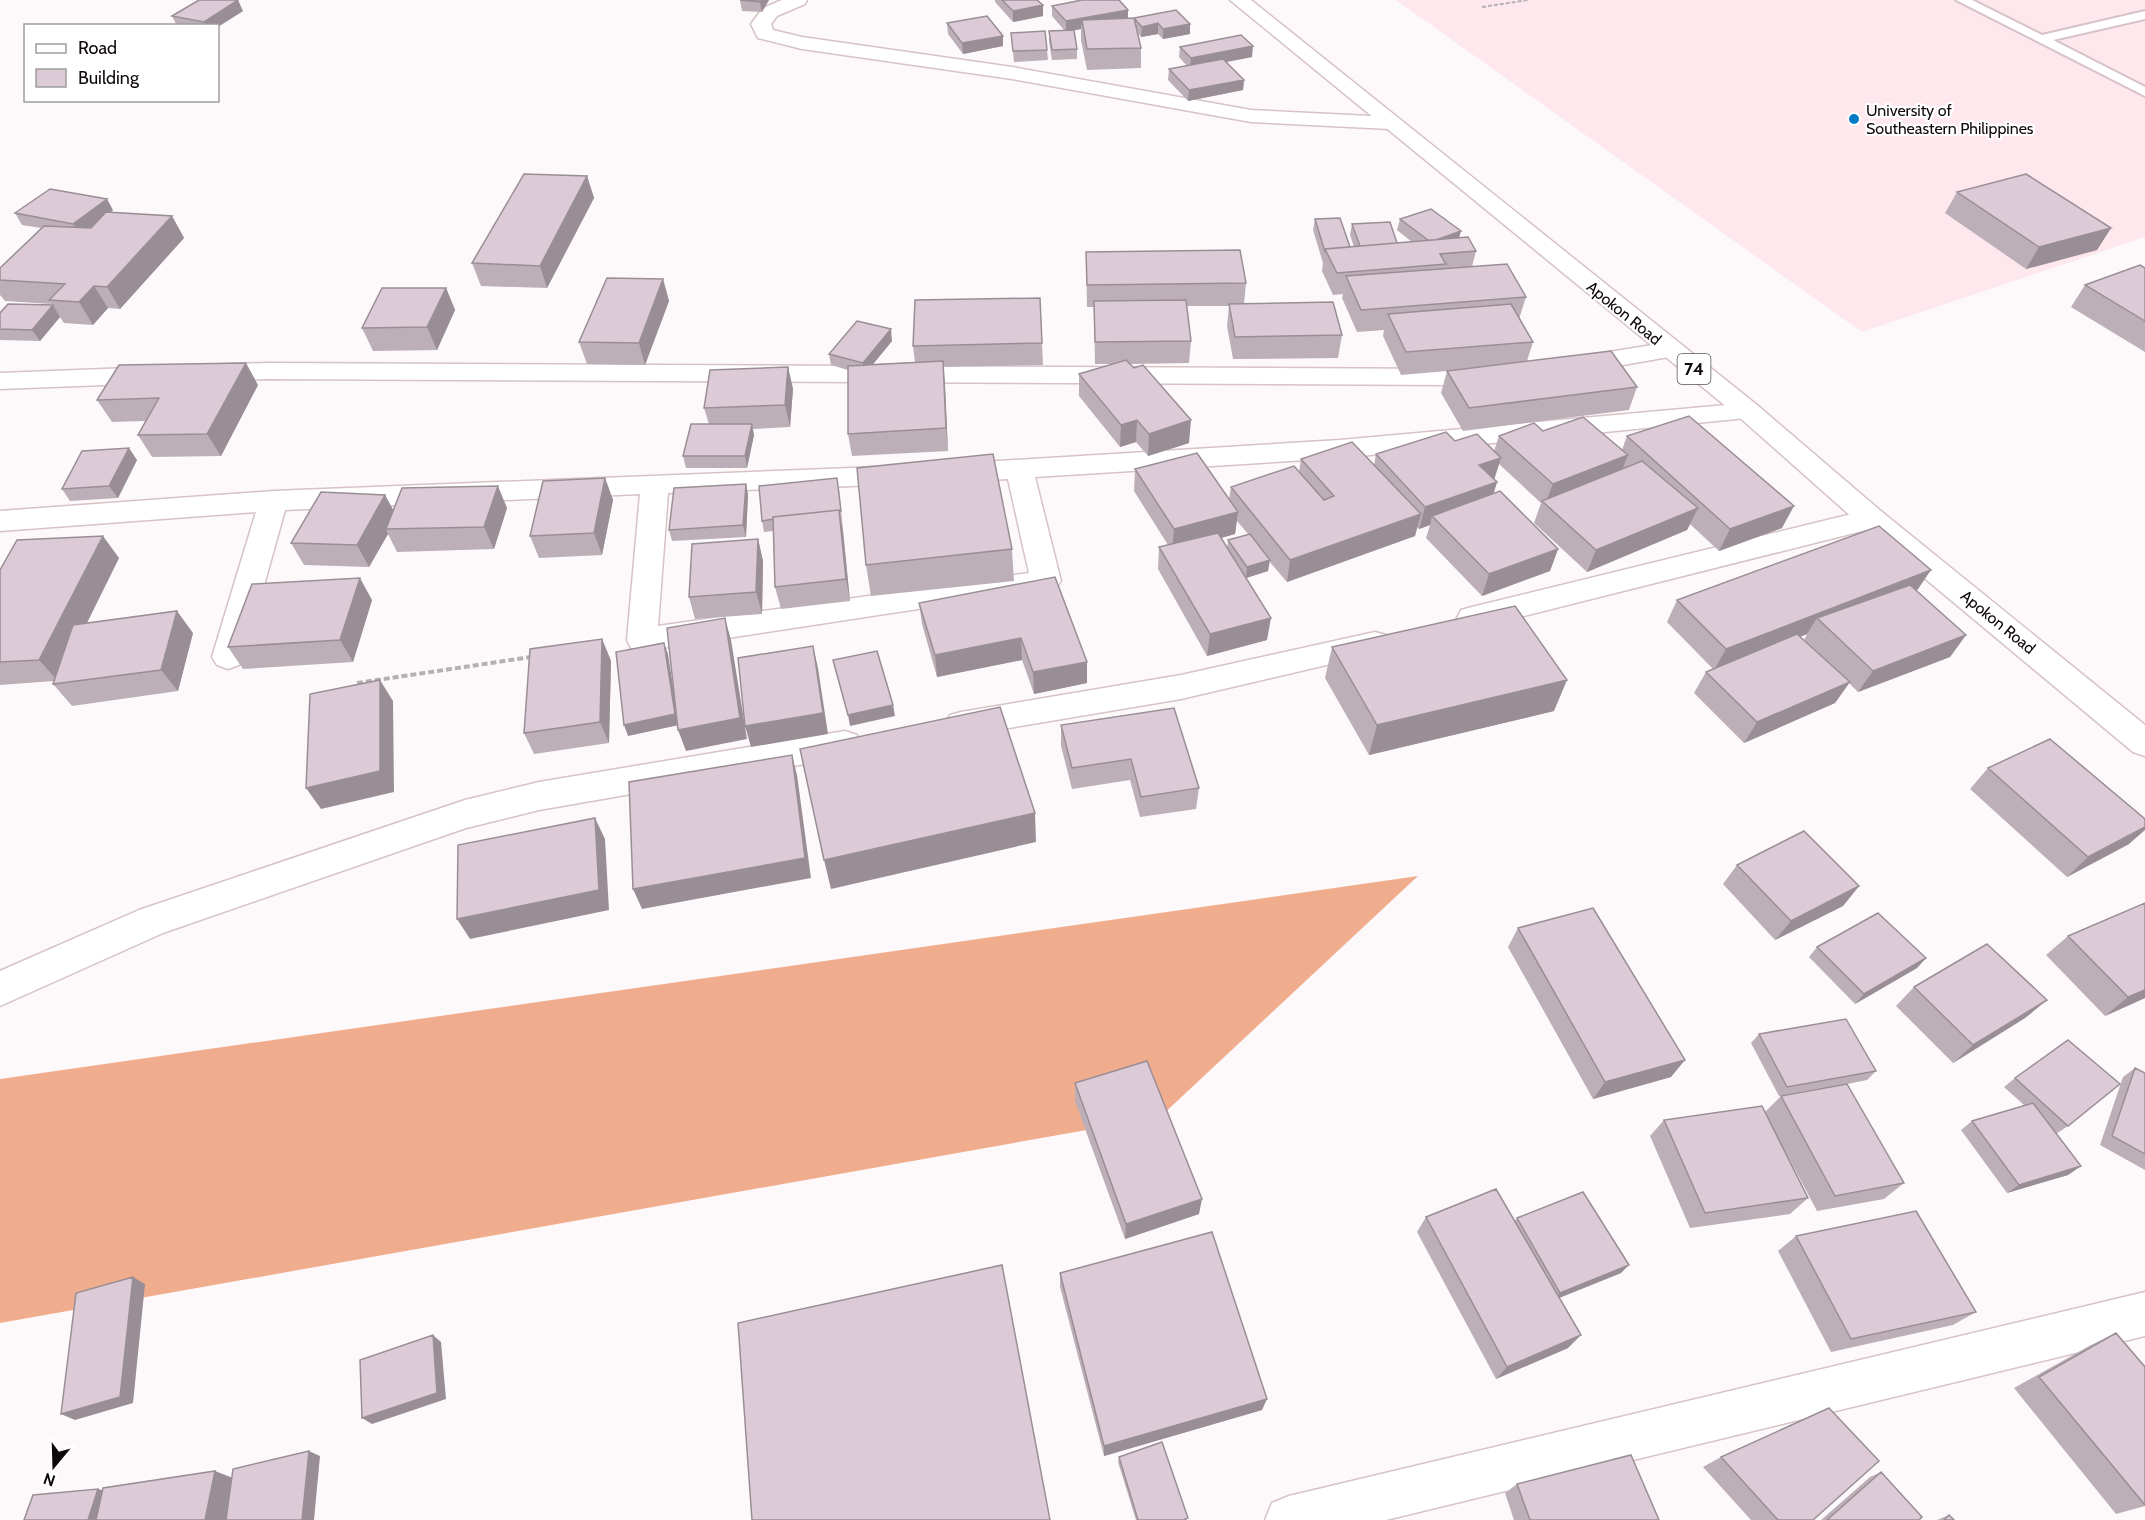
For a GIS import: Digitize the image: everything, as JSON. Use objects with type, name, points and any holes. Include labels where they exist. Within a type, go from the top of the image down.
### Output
[{"type":"main road","points":[[798,0],[770,12],[761,24],[765,34],[802,43],[1012,73],[1251,116],[1390,123]]},
{"type":"main road","name":"Apokon Road","points":[[1239,0],[1748,411],[1872,519],[2145,743]]},
{"type":"main road","points":[[1544,369],[1671,350]]},
{"type":"main road","points":[[0,381],[267,371],[929,375],[1114,373],[1451,377],[1514,373]]},
{"type":"main road","points":[[0,521],[274,500],[1020,470],[1340,449],[1748,411]]},
{"type":"main road","points":[[655,484],[642,640],[1046,581],[1020,470]]},
{"type":"main road","points":[[228,657],[274,500]]},
{"type":"main road","points":[[1443,626],[1872,519]]},
{"type":"main road","points":[[933,729],[1181,687],[1408,634]]},
{"type":"main road","points":[[0,989],[69,956],[152,921],[465,814],[539,796],[876,739]]},
{"type":"main road","points":[[1289,1520],[2145,1314]]},
{"type":"lane","points":[[1962,0],[2145,92]]},
{"type":"lane","points":[[2041,39],[2145,15]]},
{"type":"path","points":[[1482,7],[1528,0]]},
{"type":"path","points":[[357,683],[539,656]]},
{"type":"shaded area","name":"University of Southeastern Philippines","points":[[1396,0],[2145,0],[2145,237],[1862,332]]},
{"type":"shaded area","points":[[1418,876],[1160,1117],[0,1323],[0,1079]]},
{"type":"building","points":[[199,0],[238,0],[204,22],[172,16]]},
{"type":"building","points":[[1002,0],[1037,0],[1043,5],[1013,11]]},
{"type":"building","points":[[1082,0],[1119,0],[1128,10],[1066,21],[1052,6]]},
{"type":"building","points":[[1176,10],[1190,24],[1163,29],[1158,23],[1142,27],[1134,18]]},
{"type":"building","points":[[987,16],[1003,36],[962,43],[947,23]]},
{"type":"building","points":[[1134,18],[1141,48],[1087,49],[1082,20]]},
{"type":"building","points":[[1074,30],[1077,49],[1052,50],[1049,31]]},
{"type":"building","points":[[1045,31],[1047,50],[1013,51],[1011,33]]},
{"type":"building","points":[[1241,35],[1253,46],[1191,58],[1180,47]]},
{"type":"building","points":[[1223,59],[1244,80],[1189,90],[1169,69]]},
{"type":"building","points":[[524,174],[587,176],[540,266],[472,263]]},
{"type":"building","points":[[2026,174],[2111,228],[2039,247],[1957,192]]},
{"type":"building","points":[[50,189],[107,199],[73,224],[15,213]]},
{"type":"building","points":[[1431,209],[1461,231],[1436,240],[1428,240],[1400,219]]},
{"type":"building","points":[[106,212],[172,216],[107,287],[94,286],[79,302],[49,300],[65,284],[0,280],[0,268],[44,226],[91,228]]},
{"type":"building","points":[[1340,218],[1350,247],[1325,249],[1325,252],[1315,219]]},
{"type":"building","points":[[1390,222],[1397,243],[1360,246],[1352,224]]},
{"type":"building","points":[[1468,237],[1476,251],[1440,254],[1446,264],[1337,273],[1325,249]]},
{"type":"building","points":[[1240,250],[1246,283],[1087,285],[1086,252]]},
{"type":"building","points":[[1507,264],[1526,297],[1361,310],[1346,276]]},
{"type":"building","points":[[2140,265],[2145,268],[2145,321],[2085,285]]},
{"type":"building","points":[[607,278],[663,279],[639,343],[579,342]]},
{"type":"building","points":[[382,288],[446,288],[427,327],[362,328]]},
{"type":"building","points":[[1040,298],[1042,343],[913,346],[915,300]]},
{"type":"building","points":[[1186,300],[1191,341],[1095,342],[1094,301]]},
{"type":"building","points":[[1333,302],[1342,335],[1235,337],[1229,304]]},
{"type":"building","points":[[8,304],[53,305],[32,330],[0,329],[0,313]]},
{"type":"building","points":[[1511,304],[1533,342],[1406,352],[1388,314]]},
{"type":"building","points":[[857,321],[891,329],[863,363],[829,354]]},
{"type":"building","points":[[1611,351],[1637,387],[1469,408],[1447,371]]},
{"type":"building","points":[[1126,360],[1134,368],[1143,365],[1191,420],[1149,434],[1137,420],[1121,425],[1079,374]]},
{"type":"building","points":[[943,361],[946,428],[848,434],[848,366]]},
{"type":"building","points":[[246,363],[207,434],[138,435],[159,398],[97,400],[119,365]]},
{"type":"building","points":[[788,367],[785,405],[704,408],[710,370]]},
{"type":"building","points":[[1689,416],[1794,506],[1730,529],[1627,436]]},
{"type":"building","points":[[1583,417],[1628,455],[1553,484],[1499,436],[1534,423],[1543,431]]},
{"type":"building","points":[[691,424],[752,424],[745,456],[683,456]]},
{"type":"building","points":[[1446,432],[1455,441],[1477,434],[1501,458],[1479,465],[1497,482],[1425,507],[1376,454]]},
{"type":"building","points":[[1352,442],[1421,514],[1290,560],[1231,487],[1294,466],[1324,500],[1334,496],[1301,459]]},
{"type":"building","points":[[129,448],[109,486],[62,489],[82,451]]},
{"type":"building","points":[[1197,453],[1238,512],[1174,529],[1135,469]]},
{"type":"building","points":[[993,454],[1012,549],[866,565],[857,468]]},
{"type":"building","points":[[1642,461],[1698,508],[1596,550],[1542,501]]},
{"type":"building","points":[[605,478],[594,533],[530,536],[543,481]]},
{"type":"building","points":[[837,478],[841,511],[773,517],[773,519],[762,521],[759,486]]},
{"type":"building","points":[[746,484],[743,525],[669,530],[674,488]]},
{"type":"building","points":[[498,486],[484,527],[386,529],[402,488]]},
{"type":"building","points":[[1500,491],[1558,549],[1489,574],[1432,516]]},
{"type":"building","points":[[321,492],[385,495],[357,545],[291,543]]},
{"type":"building","points":[[839,510],[846,579],[775,587],[773,517]]},
{"type":"building","points":[[1879,526],[1931,570],[1726,649],[1677,600]]},
{"type":"building","points":[[1218,533],[1271,618],[1210,634],[1159,547]]},
{"type":"building","points":[[1250,534],[1270,560],[1247,567],[1228,540]]},
{"type":"building","points":[[103,536],[39,660],[0,662],[0,570],[17,540]]},
{"type":"building","points":[[758,539],[756,592],[689,597],[692,544]]},
{"type":"building","points":[[1055,577],[1087,662],[1033,672],[1021,638],[935,655],[919,603]]},
{"type":"building","points":[[360,578],[340,640],[228,647],[252,584]]},
{"type":"building","points":[[1910,585],[1966,635],[1873,671],[1817,618]]},
{"type":"building","points":[[1515,606],[1567,680],[1377,725],[1332,647]]},
{"type":"building","points":[[177,611],[161,670],[53,684],[73,625]]},
{"type":"building","points":[[725,618],[740,718],[678,730],[667,628]]},
{"type":"building","points":[[1797,634],[1850,682],[1757,722],[1706,672]]},
{"type":"building","points":[[602,639],[600,722],[524,733],[530,649]]},
{"type":"building","points":[[664,643],[675,714],[624,725],[616,652]]},
{"type":"building","points":[[813,646],[823,713],[745,726],[738,658]]},
{"type":"building","points":[[877,651],[893,705],[848,715],[833,660]]},
{"type":"building","points":[[380,680],[380,771],[306,788],[310,694]]},
{"type":"building","points":[[1000,707],[1035,813],[824,860],[800,749]]},
{"type":"building","points":[[1174,708],[1199,788],[1141,797],[1131,759],[1072,768],[1061,725]]},
{"type":"building","points":[[2050,739],[2145,819],[2145,827],[2088,857],[1988,768]]},
{"type":"building","points":[[792,755],[805,858],[633,889],[629,782]]},
{"type":"building","points":[[595,818],[599,890],[457,919],[458,845]]},
{"type":"building","points":[[1804,831],[1859,886],[1791,921],[1737,865]]},
{"type":"building","points":[[2145,903],[2145,990],[2128,997],[2068,936]]},
{"type":"building","points":[[1593,908],[1685,1060],[1605,1082],[1518,928]]},
{"type":"building","points":[[1878,913],[1926,958],[1864,994],[1817,947]]},
{"type":"building","points":[[1987,944],[2047,1000],[1973,1045],[1914,987]]},
{"type":"building","points":[[1846,1019],[1876,1071],[1787,1087],[1759,1034]]},
{"type":"building","points":[[2068,1040],[2120,1084],[2068,1126],[2015,1078]]},
{"type":"building","points":[[1147,1061],[1202,1199],[1126,1224],[1075,1083]]},
{"type":"building","points":[[2135,1068],[2145,1073],[2145,1154],[2112,1136]]},
{"type":"building","points":[[1847,1084],[1904,1183],[1835,1196],[1781,1096]]},
{"type":"building","points":[[2033,1103],[2081,1166],[2019,1185],[1972,1121]]},
{"type":"building","points":[[1762,1106],[1808,1198],[1705,1213],[1664,1120]]},
{"type":"building","points":[[1496,1189],[1581,1335],[1507,1367],[1426,1217]]},
{"type":"building","points":[[1583,1192],[1629,1265],[1560,1293],[1517,1218]]},
{"type":"building","points":[[1916,1211],[1976,1312],[1851,1339],[1796,1236]]},
{"type":"building","points":[[1212,1232],[1267,1399],[1104,1446],[1060,1273]]},
{"type":"building","points":[[1002,1265],[1050,1520],[752,1520],[738,1323]]},
{"type":"building","points":[[133,1277],[120,1397],[61,1414],[76,1293]]},
{"type":"building","points":[[2116,1333],[2145,1367],[2145,1505],[2039,1377]]},
{"type":"building","points":[[433,1335],[437,1393],[362,1418],[360,1360]]},
{"type":"building","points":[[1829,1408],[1879,1461],[1813,1520],[1778,1520],[1721,1457]]},
{"type":"building","points":[[1162,1442],[1188,1518],[1138,1520],[1119,1457]]},
{"type":"building","points":[[309,1451],[302,1520],[226,1520],[233,1469]]},
{"type":"building","points":[[1631,1455],[1659,1520],[1530,1520],[1517,1484]]},
{"type":"building","points":[[215,1471],[205,1520],[96,1520],[103,1488]]},
{"type":"building","points":[[1881,1472],[1922,1517],[1919,1520],[1827,1520]]},
{"type":"building","points":[[98,1489],[88,1520],[24,1520],[33,1495]]},
{"type":"building","points":[[1949,1515],[1954,1520],[1944,1520]]},
{"type":"place","name":"University of Southeastern Philippines","points":[[1854,119]]}]
